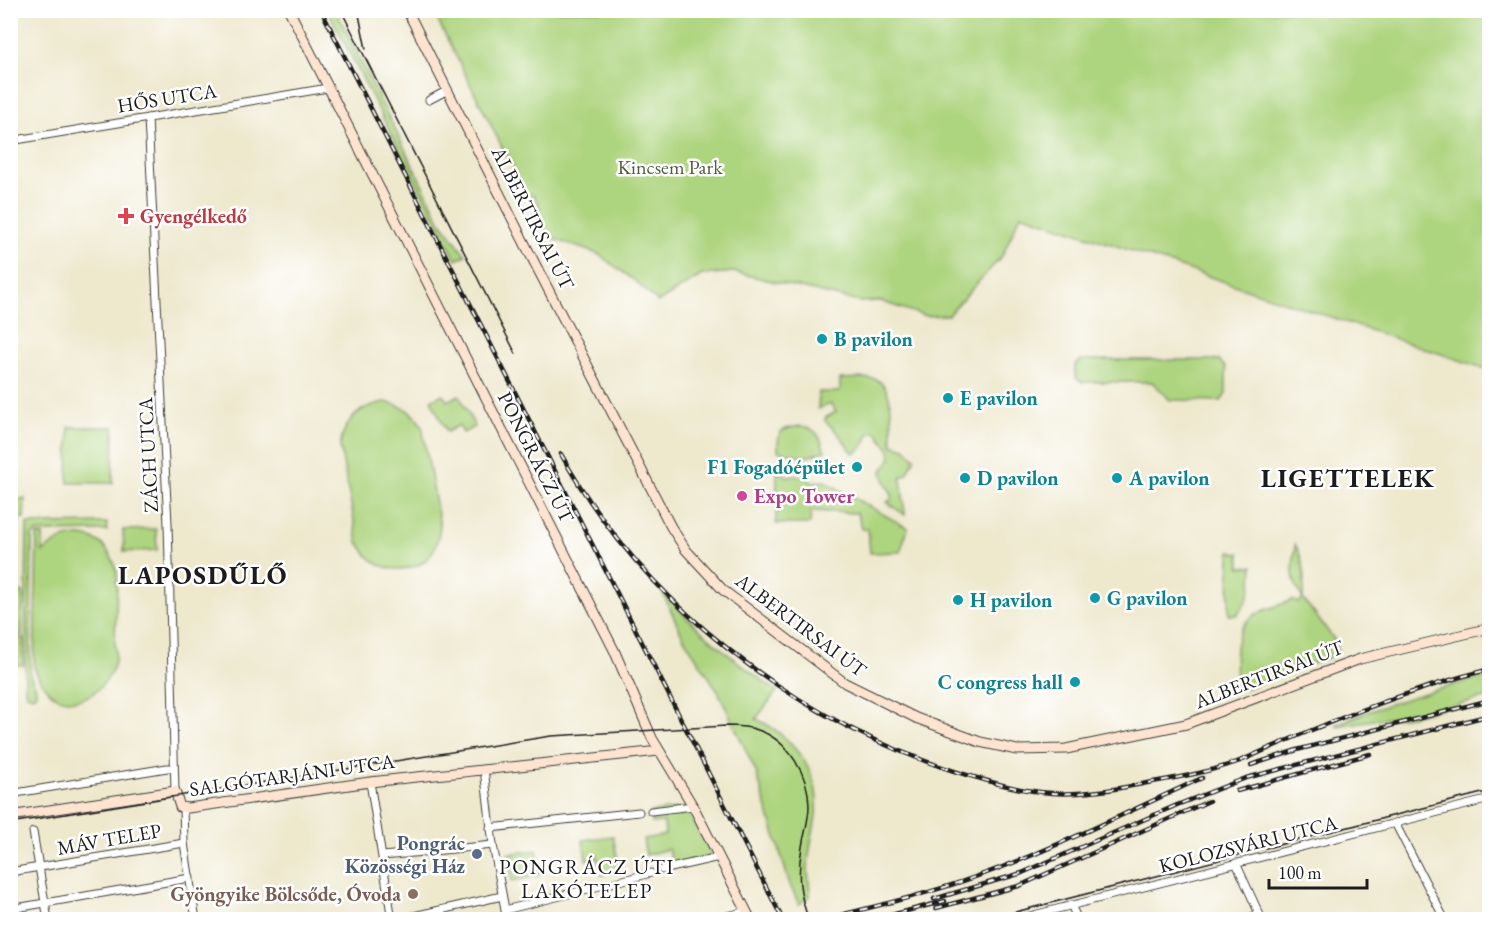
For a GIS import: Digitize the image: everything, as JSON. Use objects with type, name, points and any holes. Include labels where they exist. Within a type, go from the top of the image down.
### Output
[{"type":"street","name":"PONGRÁCZ ÚT","points":[[289,10],[614,650],[659,751],[693,806],[749,915]]},
{"type":"street","name":"ALBERTIRSAI ÚT","points":[[407,10],[662,511],[686,550],[734,600],[845,683],[916,718],[980,742],[1017,750],[1066,749],[1186,724],[1351,662],[1392,650],[1490,628]]},
{"type":"street","name":"HŐS UTCA","points":[[10,141],[328,88]]},
{"type":"street","points":[[429,100],[448,90]]},
{"type":"street","name":"ZÁCH UTCA","points":[[148,118],[169,534],[175,791]]},
{"type":"street","name":"SALGÓTARJÁNI UTCA","points":[[10,816],[175,791],[177,803],[183,808],[370,782],[659,751]]},
{"type":"street","name":"SALGÓTARJÁNI UTCA","points":[[10,794],[173,768]]},
{"type":"street","points":[[484,769],[490,828],[507,920]]},
{"type":"street","points":[[370,782],[394,920],[502,896]]},
{"type":"street","name":"KOLOZSVÁRI UTCA","points":[[1014,920],[1490,799]]},
{"type":"street","points":[[651,811],[693,806]]},
{"type":"street","points":[[183,808],[184,843],[196,920]]},
{"type":"street","points":[[490,828],[638,812]]},
{"type":"street","points":[[1395,823],[1445,920]]},
{"type":"street","name":"MÁV TELEP","points":[[33,832],[48,920]]},
{"type":"street","name":"MÁV TELEP","points":[[10,872],[184,843]]},
{"type":"street","points":[[383,856],[493,845]]},
{"type":"street","points":[[662,870],[719,857]]},
{"type":"street","points":[[1236,863],[1260,916],[1246,920]]},
{"type":"street","points":[[505,910],[651,873]]},
{"type":"street","points":[[10,909],[190,878]]},
{"type":"street","points":[[1071,905],[1078,920]]},
{"type":"street","points":[[712,920],[749,915]]},
{"type":"green space","points":[[328,11],[336,11],[441,222],[466,255],[456,260]]},
{"type":"green space","name":"Kincsem Park","points":[[433,11],[1489,11],[1489,370],[1021,214],[1002,256],[948,315],[925,316],[880,301],[860,302],[734,272],[702,275],[658,302],[635,281],[598,254],[548,237],[537,214],[540,208],[534,196],[526,194]]},
{"type":"green space","points":[[1082,360],[1219,360],[1226,368],[1226,394],[1221,401],[1170,400],[1152,382],[1083,382],[1075,375],[1075,365]]},
{"type":"green space","points":[[840,379],[874,379],[886,389],[891,407],[892,444],[905,448],[915,458],[907,474],[901,477],[905,515],[887,502],[891,500],[892,495],[882,471],[891,458],[890,450],[876,432],[870,433],[861,448],[853,453],[825,421],[825,418],[836,412],[831,404],[818,409],[819,392],[840,392]]},
{"type":"green space","points":[[443,394],[447,401],[459,395],[475,427],[463,433],[459,425],[447,432],[431,400]]},
{"type":"green space","points":[[385,402],[406,410],[415,416],[422,426],[440,526],[437,542],[429,557],[417,566],[401,569],[378,564],[368,556],[358,542],[340,446],[345,429],[354,416],[368,407]]},
{"type":"green space","points":[[801,426],[817,434],[825,451],[806,457],[778,451],[778,438],[782,431]]},
{"type":"green space","points":[[69,427],[114,427],[113,483],[68,483]]},
{"type":"green space","points":[[777,472],[788,476],[806,476],[811,482],[824,481],[908,528],[900,552],[870,553],[868,529],[862,529],[857,513],[811,511],[810,524],[776,524]]},
{"type":"green space","points":[[11,499],[25,499],[24,518],[11,518]]},
{"type":"green space","points":[[107,523],[107,531],[37,532],[32,536],[30,675],[36,693],[33,696],[27,694],[25,690],[27,524]]},
{"type":"green space","points":[[156,529],[157,550],[124,552],[123,530]]},
{"type":"green space","points":[[37,535],[43,535],[43,552],[65,538],[77,536],[97,541],[112,559],[117,573],[115,663],[107,679],[97,690],[77,700],[57,697],[39,679],[34,667]]},
{"type":"green space","points":[[1295,544],[1304,570],[1303,599],[1295,584],[1293,566]]},
{"type":"green space","points":[[1230,552],[1240,553],[1240,567],[1253,566],[1250,592],[1237,615],[1229,615]]},
{"type":"green space","points":[[661,589],[687,618],[716,644],[777,691],[756,719],[779,733],[799,753],[807,765],[816,791],[817,805],[808,861],[810,896],[799,904],[790,885],[756,772],[718,691],[683,637]]},
{"type":"green space","points":[[11,592],[23,592],[22,635],[11,635]]},
{"type":"green space","points":[[1303,599],[1334,639],[1338,654],[1246,688],[1236,688],[1236,649],[1246,623],[1262,611],[1293,600],[1298,603]]},
{"type":"green space","points":[[11,638],[23,638],[23,665],[11,665]]},
{"type":"green space","points":[[1489,675],[1489,697],[1411,716],[1336,726],[1393,703]]},
{"type":"green space","points":[[686,808],[712,857],[673,866],[668,849],[646,855],[643,839],[665,835],[664,822],[652,823],[651,812]]},
{"type":"green space","points":[[613,836],[620,871],[601,875],[597,854],[597,858],[586,860],[583,840]]},
{"type":"green space","points":[[537,850],[540,875],[512,881],[508,854]]},
{"type":"tram line","points":[[341,10],[516,354]]},
{"type":"tram line","points":[[358,10],[366,49]]},
{"type":"tram line","points":[[10,823],[551,736],[726,726],[746,727],[758,730],[779,742],[795,760],[805,782],[809,811],[799,875],[801,893],[809,920]]},
{"type":"tram line","points":[[984,920],[1490,791]]},
{"type":"railway","points":[[321,10],[783,920]]},
{"type":"railway","points":[[561,454],[594,508],[634,558],[678,605],[726,648],[779,686],[834,719],[892,748],[951,770],[1001,784],[1039,792],[1064,793],[1100,791],[1173,778],[1211,770],[1248,758]]},
{"type":"railway","points":[[1240,761],[1363,710],[1490,669]]},
{"type":"railway","points":[[1251,765],[1297,750],[1490,700]]},
{"type":"railway","points":[[934,899],[1022,873],[1177,805],[1246,778],[1490,715]]},
{"type":"railway","points":[[1237,791],[1370,754]]},
{"type":"railway","points":[[820,920],[975,877],[1061,843],[1202,778]]},
{"type":"railway","points":[[936,908],[1019,886],[1209,801]]},
{"type":"railway","points":[[872,920],[945,901]]},
{"type":"place","name":"Gyengélkedő","points":[[126,216]]},
{"type":"place","name":"B pavilon","points":[[822,339]]},
{"type":"place","name":"E pavilon","points":[[948,398]]},
{"type":"place","name":"F1 Fogadóépület","points":[[857,467]]},
{"type":"place","name":"D pavilon","points":[[965,478]]},
{"type":"place","name":"A pavilon","points":[[1117,478]]},
{"type":"place","name":"Expo Tower","points":[[742,496]]},
{"type":"place","name":"G pavilon","points":[[1095,598]]},
{"type":"place","name":"H pavilon","points":[[958,600]]},
{"type":"place","name":"C congress hall","points":[[1075,682]]},
{"type":"place","name":"Pongrác Közösségi Ház","points":[[477,854]]},
{"type":"place","name":"Gyöngyike Bölcsőde, Óvoda","points":[[413,894]]},
{"type":"district","name":"LIGETTELEK","points":[[1348,478]]},
{"type":"district","name":"LAPOSDŰLŐ","points":[[203,575]]},
{"type":"district","name":"PONGRÁCZ ÚTI LAKÓTELEP","points":[[587,878]]}]
